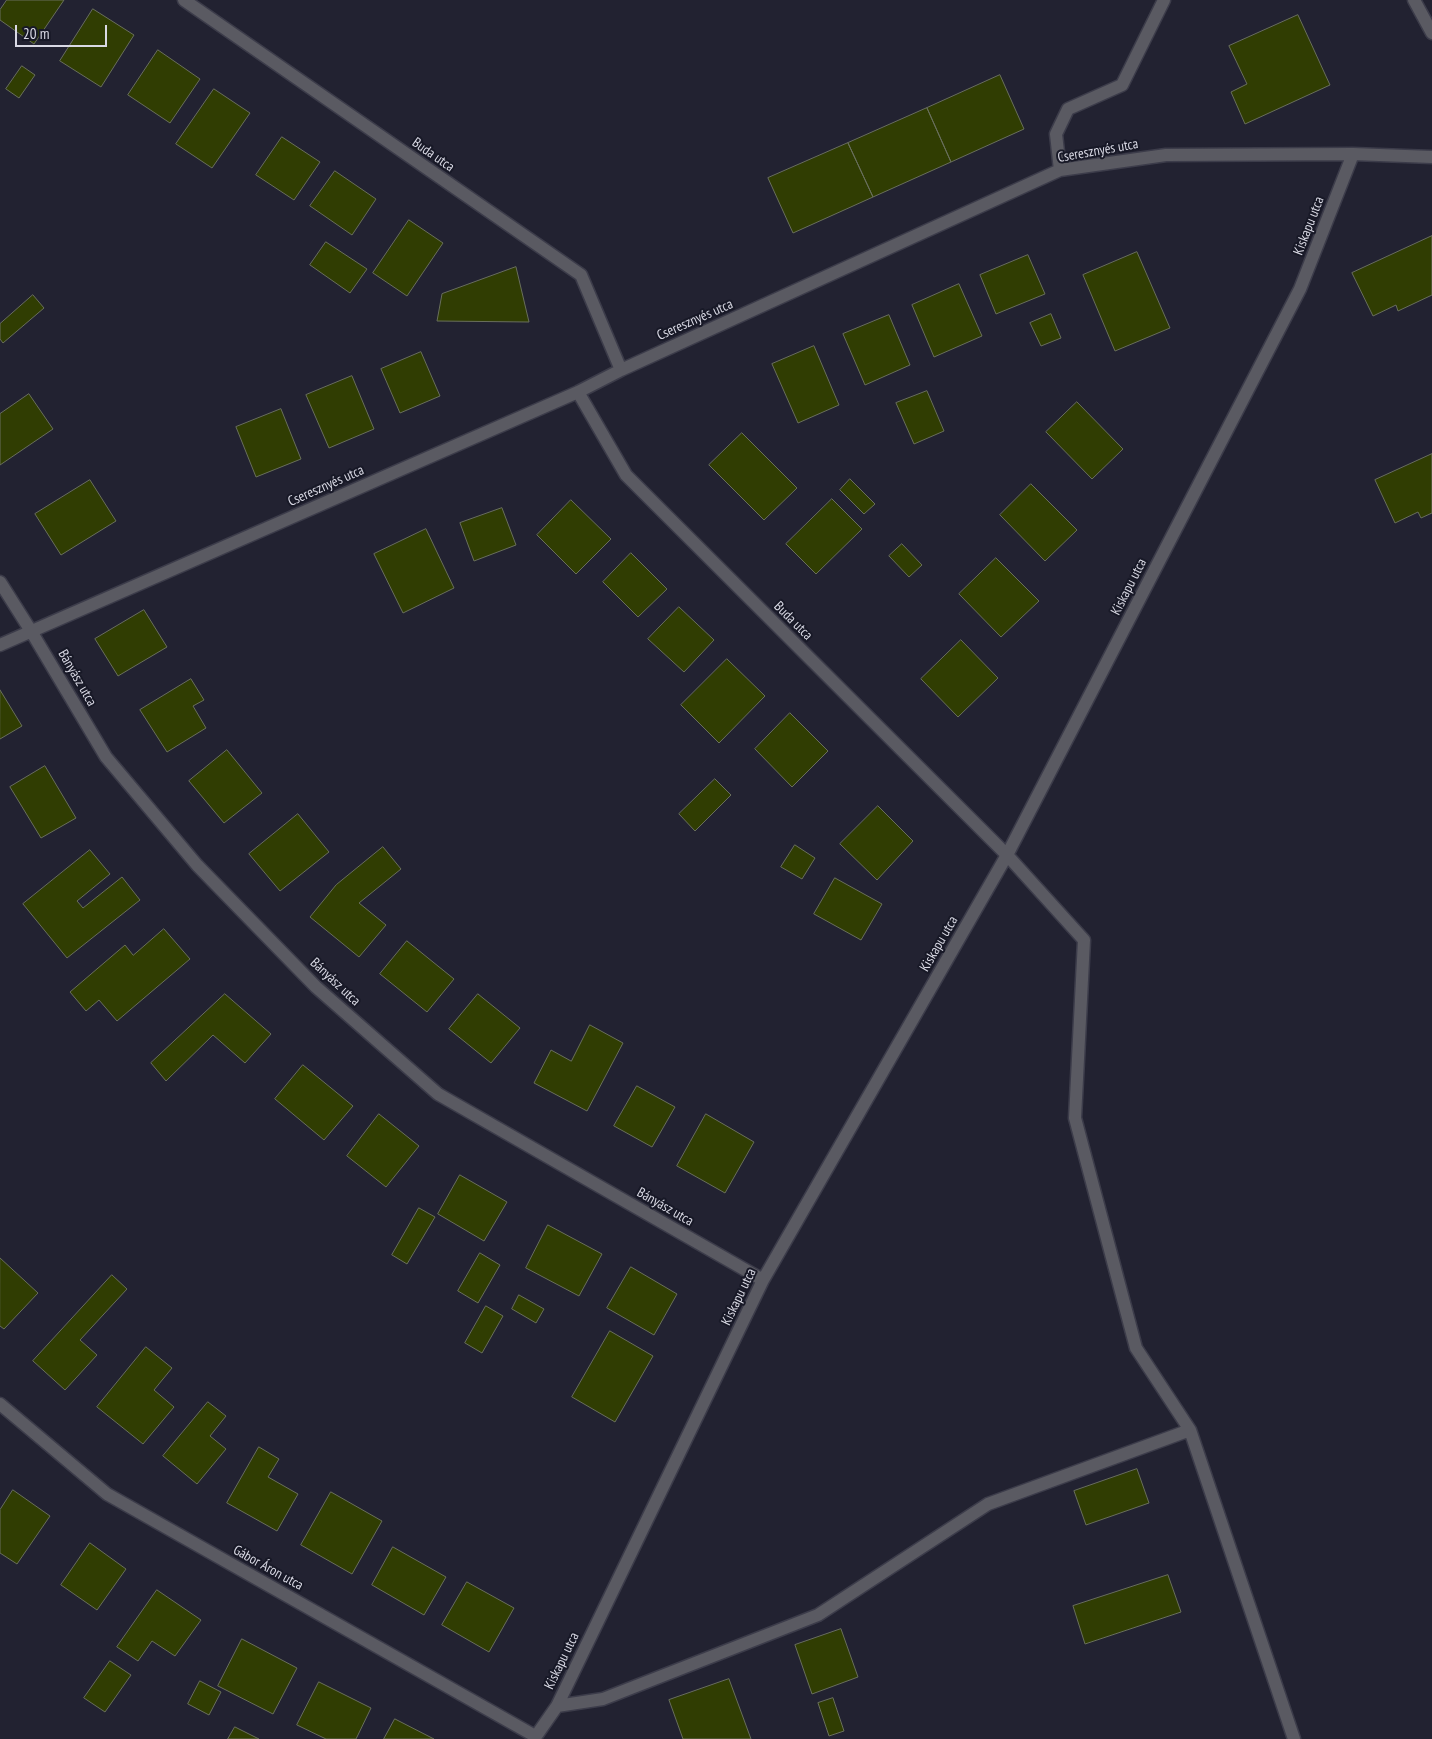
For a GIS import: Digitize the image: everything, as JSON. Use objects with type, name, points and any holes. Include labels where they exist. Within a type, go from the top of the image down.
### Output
[{"type":"street","name":"Buda utca","points":[[184,0],[581,276],[621,370]]},
{"type":"street","points":[[1060,170],[1056,134],[1068,109],[1122,85],[1164,0]]},
{"type":"street","points":[[1414,0],[1432,33]]},
{"type":"street","name":"Cseresznyés utca","points":[[0,645],[578,392],[621,370],[1060,170],[1166,155],[1352,154],[1432,157]]},
{"type":"street","name":"Kiskapu utca","points":[[535,1738],[557,1706],[764,1280],[1007,855],[1300,288],[1352,154]]},
{"type":"street","name":"Buda utca","points":[[578,392],[626,475],[1007,855],[1084,940],[1075,1118],[1136,1348],[1190,1430],[1294,1739]]},
{"type":"street","name":"Bányász utca","points":[[0,582],[106,757],[197,865],[316,987],[438,1094],[764,1280]]},
{"type":"street","name":"Gábor Áron utca","points":[[0,1404],[107,1494],[535,1738]]},
{"type":"street","points":[[557,1706],[604,1699],[818,1615],[988,1504],[1190,1430]]},
{"type":"building","points":[[7,0],[64,0],[34,44],[0,20],[0,10]]},
{"type":"building","points":[[93,9],[134,35],[101,87],[60,61]]},
{"type":"building","points":[[1298,15],[1330,85],[1245,124],[1231,92],[1247,84],[1229,46]]},
{"type":"building","points":[[158,50],[200,79],[170,123],[128,95]]},
{"type":"building","points":[[22,66],[35,75],[19,98],[6,89]]},
{"type":"building","points":[[1000,75],[1024,129],[951,162],[927,108]]},
{"type":"building","points":[[214,89],[250,113],[212,168],[176,144]]},
{"type":"building","points":[[927,108],[951,162],[873,197],[848,143]]},
{"type":"building","points":[[282,137],[320,162],[294,200],[256,175]]},
{"type":"building","points":[[848,143],[873,197],[793,233],[768,178]]},
{"type":"building","points":[[335,171],[376,199],[352,235],[310,206]]},
{"type":"building","points":[[409,220],[443,243],[407,296],[373,273]]},
{"type":"building","points":[[1432,236],[1432,295],[1398,311],[1396,305],[1373,316],[1352,273]]},
{"type":"building","points":[[326,242],[367,269],[350,293],[310,265]]},
{"type":"building","points":[[1137,252],[1170,328],[1115,351],[1083,275]]},
{"type":"building","points":[[1028,255],[1045,294],[996,314],[980,275]]},
{"type":"building","points":[[516,267],[529,322],[437,321],[442,294]]},
{"type":"building","points":[[959,284],[982,336],[934,357],[912,305]]},
{"type":"building","points":[[33,295],[44,308],[3,343],[0,339],[0,324]]},
{"type":"building","points":[[1051,314],[1061,338],[1041,346],[1030,323]]},
{"type":"building","points":[[889,315],[910,365],[865,385],[843,334]]},
{"type":"building","points":[[814,346],[839,405],[798,423],[772,364]]},
{"type":"building","points":[[421,352],[440,396],[400,413],[381,369]]},
{"type":"building","points":[[352,376],[374,429],[329,448],[306,395]]},
{"type":"building","points":[[927,391],[944,431],[914,444],[896,403]]},
{"type":"building","points":[[29,394],[53,429],[0,465],[0,414]]},
{"type":"building","points":[[1077,402],[1123,449],[1092,479],[1046,432]]},
{"type":"building","points":[[281,409],[301,459],[256,477],[236,427]]},
{"type":"building","points":[[742,433],[797,488],[764,520],[709,465]]},
{"type":"building","points":[[1432,454],[1432,513],[1421,518],[1418,512],[1395,523],[1375,480]]},
{"type":"building","points":[[850,479],[875,504],[864,514],[840,490]]},
{"type":"building","points":[[90,480],[116,521],[61,555],[35,514]]},
{"type":"building","points":[[1031,484],[1077,530],[1045,561],[1000,515]]},
{"type":"building","points":[[832,499],[862,529],[816,574],[786,544]]},
{"type":"building","points":[[571,500],[611,539],[576,574],[537,535]]},
{"type":"building","points":[[502,508],[516,545],[474,561],[460,523]]},
{"type":"building","points":[[426,529],[454,588],[403,613],[374,554]]},
{"type":"building","points":[[902,544],[922,565],[909,577],[889,556]]},
{"type":"building","points":[[631,553],[667,589],[638,617],[603,582]]},
{"type":"building","points":[[996,558],[1039,601],[1001,637],[959,594]]},
{"type":"building","points":[[679,607],[714,640],[684,672],[648,639]]},
{"type":"building","points":[[144,610],[167,647],[118,676],[95,639]]},
{"type":"building","points":[[961,640],[998,678],[958,717],[921,679]]},
{"type":"building","points":[[727,659],[765,696],[719,743],[681,705]]},
{"type":"building","points":[[191,679],[204,700],[193,706],[206,728],[167,752],[140,710]]},
{"type":"building","points":[[0,690],[22,726],[0,739]]},
{"type":"building","points":[[790,713],[828,751],[792,787],[755,749]]},
{"type":"building","points":[[227,750],[262,793],[224,823],[189,781]]},
{"type":"building","points":[[45,766],[76,818],[41,838],[10,787]]},
{"type":"building","points":[[715,779],[731,795],[695,831],[679,814]]},
{"type":"building","points":[[878,806],[913,841],[877,880],[840,844]]},
{"type":"building","points":[[298,814],[329,852],[280,891],[249,854]]},
{"type":"building","points":[[795,845],[815,858],[802,879],[781,867]]},
{"type":"building","points":[[383,847],[401,869],[359,903],[386,925],[359,957],[310,917],[336,885]]},
{"type":"building","points":[[90,850],[110,874],[77,901],[83,908],[122,877],[140,900],[67,958],[23,904]]},
{"type":"building","points":[[835,878],[882,904],[861,940],[814,914]]},
{"type":"building","points":[[164,929],[190,959],[117,1021],[99,1000],[86,1011],[70,992],[125,945],[133,955]]},
{"type":"building","points":[[407,941],[454,979],[427,1012],[380,974]]},
{"type":"building","points":[[225,994],[271,1034],[245,1063],[213,1035],[166,1081],[151,1063]]},
{"type":"building","points":[[478,994],[520,1028],[491,1063],[449,1029]]},
{"type":"building","points":[[590,1025],[623,1043],[587,1111],[534,1083],[551,1050],[571,1061]]},
{"type":"building","points":[[303,1065],[353,1106],[324,1140],[275,1099]]},
{"type":"building","points":[[637,1086],[675,1107],[652,1147],[614,1126]]},
{"type":"building","points":[[379,1114],[419,1146],[386,1187],[347,1156]]},
{"type":"building","points":[[706,1114],[754,1142],[725,1193],[677,1166]]},
{"type":"building","points":[[460,1175],[507,1202],[484,1241],[438,1214]]},
{"type":"building","points":[[419,1208],[435,1217],[407,1264],[392,1255]]},
{"type":"building","points":[[548,1225],[602,1254],[579,1296],[526,1268]]},
{"type":"building","points":[[480,1253],[500,1265],[478,1303],[458,1291]]},
{"type":"building","points":[[0,1258],[38,1293],[4,1329],[0,1326]]},
{"type":"building","points":[[631,1267],[677,1294],[654,1335],[607,1308]]},
{"type":"building","points":[[112,1275],[127,1289],[80,1340],[97,1355],[65,1390],[33,1361]]},
{"type":"building","points":[[519,1295],[544,1309],[536,1323],[512,1309]]},
{"type":"building","points":[[486,1306],[503,1316],[482,1353],[465,1343]]},
{"type":"building","points":[[610,1331],[653,1356],[615,1422],[572,1397]]},
{"type":"building","points":[[146,1347],[172,1368],[154,1390],[174,1407],[143,1444],[97,1407]]},
{"type":"building","points":[[208,1402],[226,1416],[210,1436],[226,1449],[197,1484],[163,1456]]},
{"type":"building","points":[[259,1447],[279,1459],[268,1477],[298,1494],[277,1531],[227,1503]]},
{"type":"building","points":[[1137,1469],[1149,1503],[1086,1525],[1074,1491]]},
{"type":"building","points":[[13,1490],[50,1516],[17,1564],[0,1553],[0,1510]]},
{"type":"building","points":[[331,1492],[382,1521],[352,1574],[301,1545]]},
{"type":"building","points":[[90,1543],[126,1569],[97,1610],[61,1585]]},
{"type":"building","points":[[393,1547],[446,1577],[424,1615],[372,1585]]},
{"type":"building","points":[[1168,1575],[1181,1612],[1085,1644],[1073,1606]]},
{"type":"building","points":[[467,1582],[514,1608],[489,1652],[442,1625]]},
{"type":"building","points":[[157,1590],[201,1620],[175,1656],[152,1641],[138,1661],[117,1647]]},
{"type":"building","points":[[841,1629],[858,1677],[812,1694],[795,1645]]},
{"type":"building","points":[[242,1639],[297,1668],[273,1714],[218,1686]]},
{"type":"building","points":[[110,1661],[131,1675],[105,1712],[84,1698]]},
{"type":"building","points":[[729,1679],[751,1739],[683,1739],[669,1700]]},
{"type":"building","points":[[200,1681],[221,1692],[209,1715],[188,1704]]},
{"type":"building","points":[[319,1682],[371,1708],[356,1739],[326,1739],[297,1725]]},
{"type":"building","points":[[833,1698],[844,1731],[829,1736],[818,1703]]},
{"type":"building","points":[[395,1719],[434,1739],[384,1739]]},
{"type":"building","points":[[235,1727],[259,1739],[228,1739]]}]
